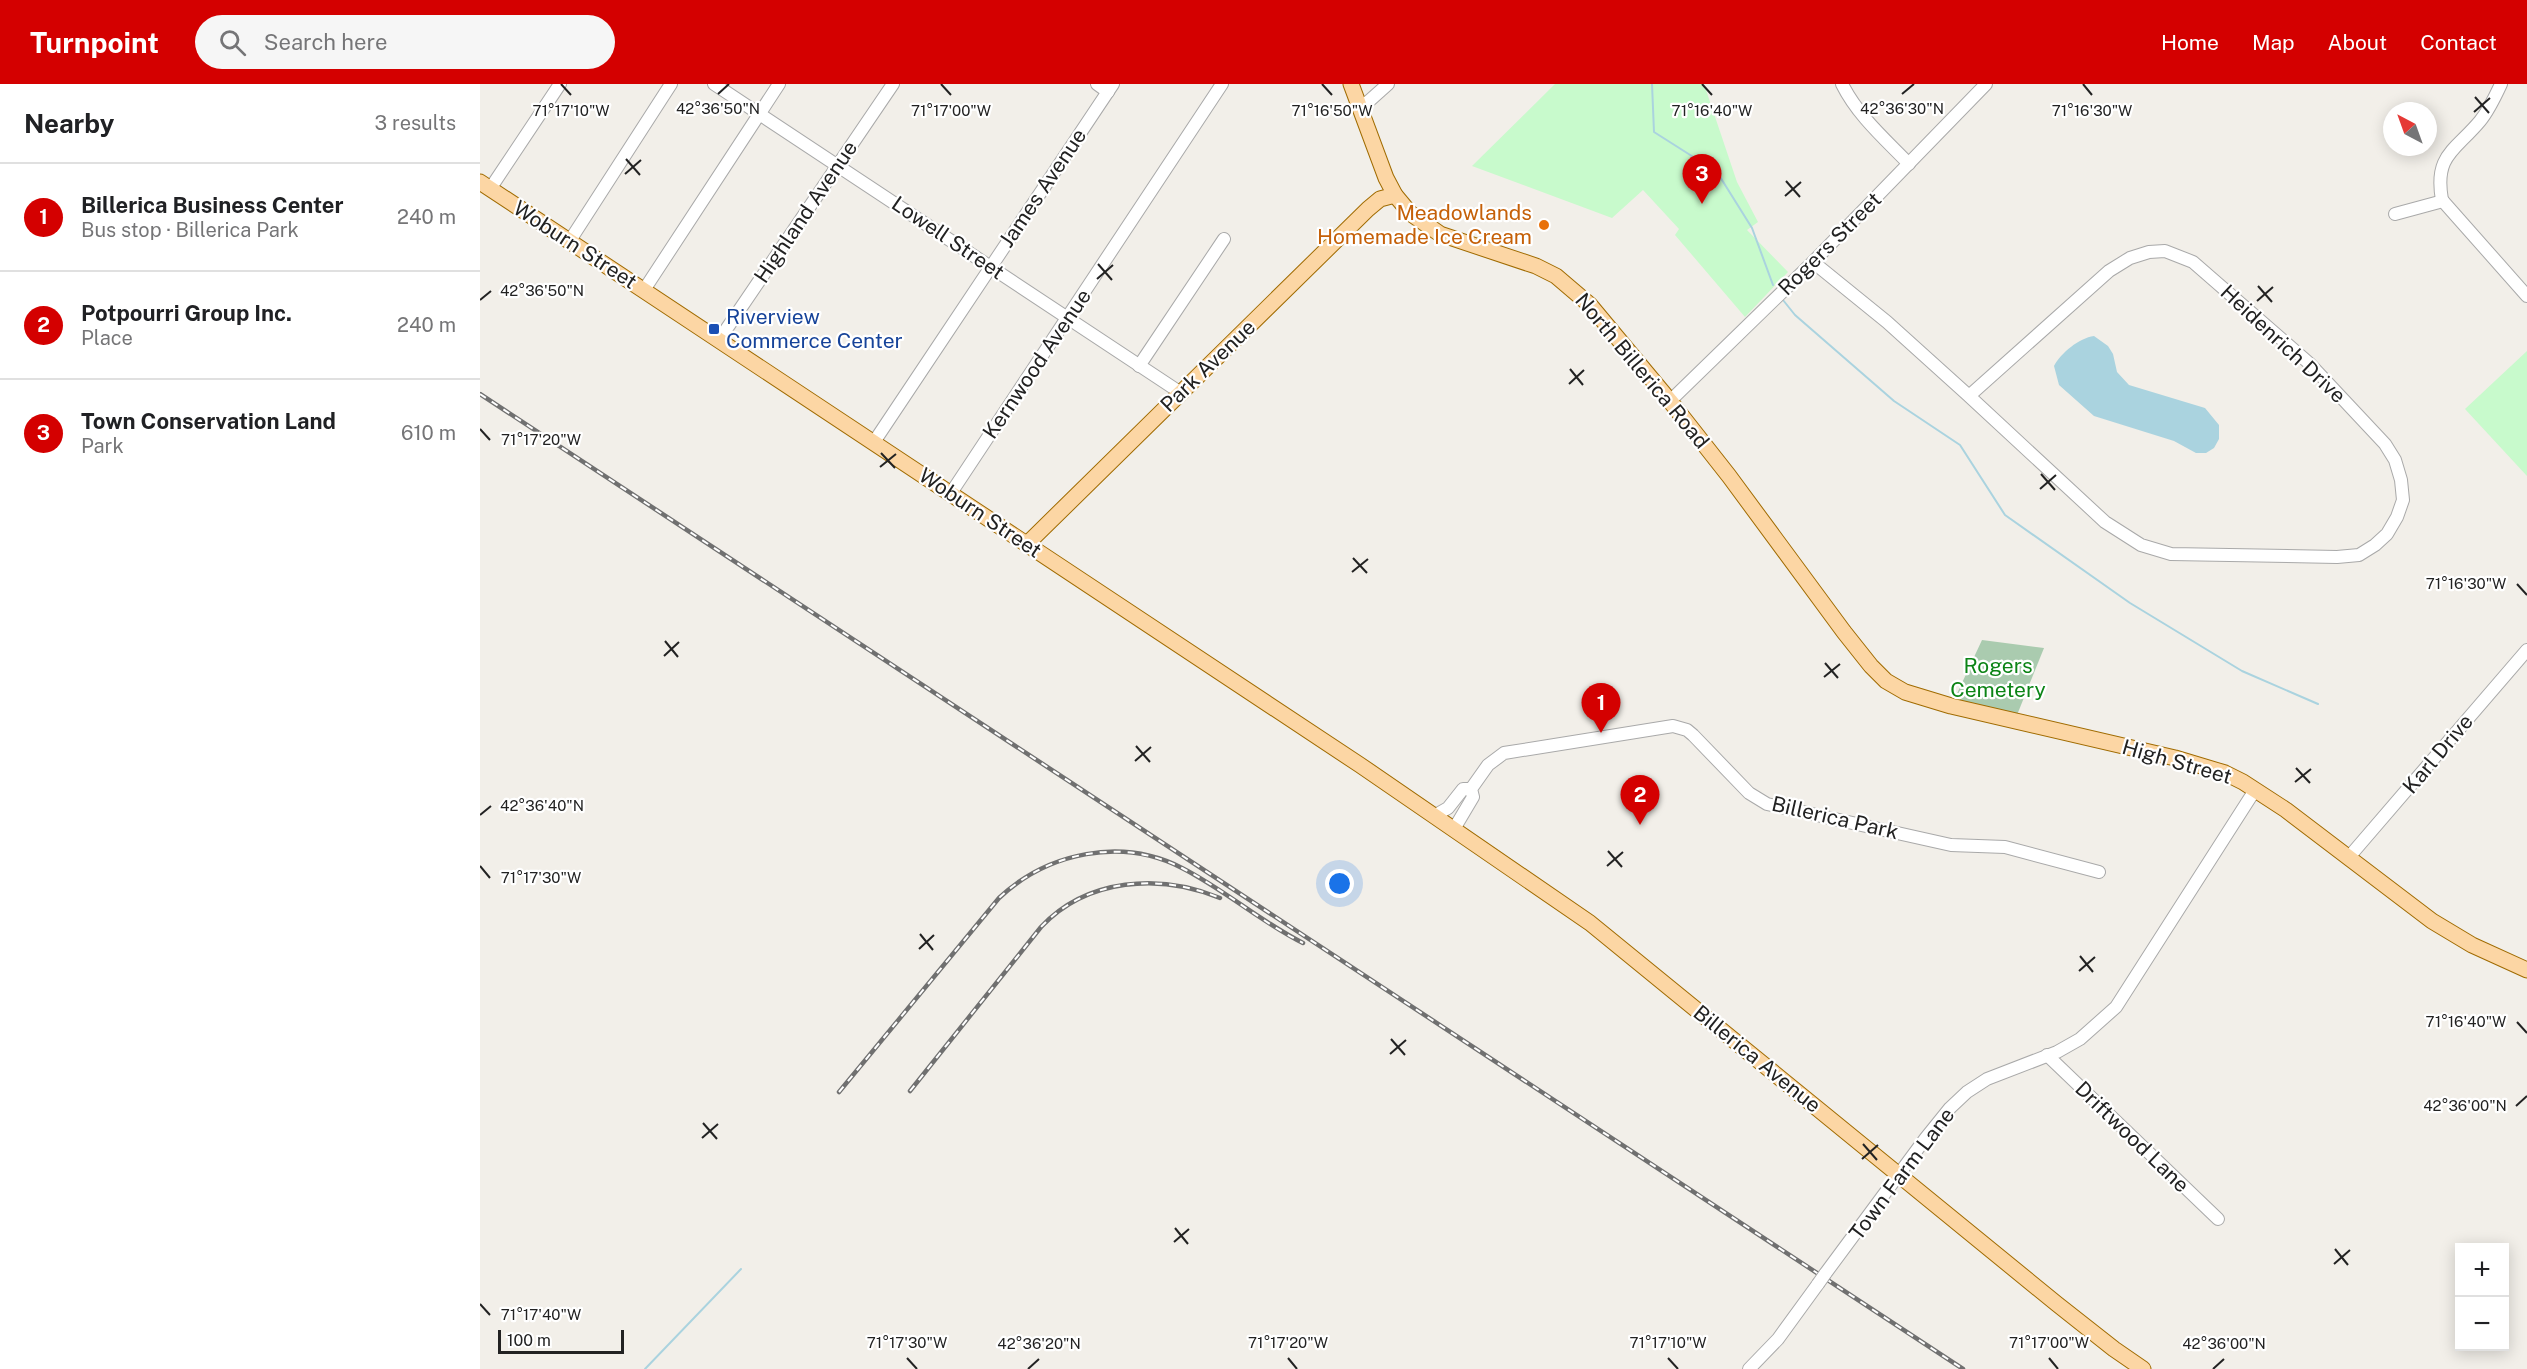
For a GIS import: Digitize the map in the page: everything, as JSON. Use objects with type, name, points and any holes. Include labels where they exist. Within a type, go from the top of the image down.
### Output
[{"type":"main road","name":"North Billerica Road","points":[[1351,84],[1386,178],[1395,195],[1410,213],[1440,234],[1536,266],[1571,287],[1590,305],[1670,401],[1729,476],[1870,666],[1886,681]]},
{"type":"main road","name":"Woburn Street","points":[[485,185],[1360,765]]},
{"type":"main road","name":"Park Avenue","points":[[1027,544],[1368,209],[1380,199],[1395,195]]},
{"type":"main road","name":"High Street","points":[[1886,681],[1905,692],[1943,704],[2224,773],[2286,810],[2432,921],[2472,945],[2527,970]]},
{"type":"main road","name":"Billerica Avenue","points":[[1360,765],[1590,923],[2057,1304],[2143,1369]]},
{"type":"street","points":[[485,185],[560,84]]},
{"type":"street","points":[[569,242],[671,84]]},
{"type":"street","name":"Lowell Street","points":[[714,84],[1181,393]]},
{"type":"street","points":[[644,290],[779,84]]},
{"type":"street","name":"Highland Avenue","points":[[719,340],[893,84]]},
{"type":"street","points":[[1097,84],[1110,88]]},
{"type":"street","name":"Kernwood Avenue","points":[[951,493],[1222,84]]},
{"type":"street","points":[[1360,106],[1388,84]]},
{"type":"street","points":[[1842,84],[1850,100],[1909,164]]},
{"type":"street","name":"Rogers Street","points":[[1670,401],[1813,262],[1986,84]]},
{"type":"street","points":[[2501,84],[2495,99],[2480,120],[2451,149],[2442,167],[2439,183],[2443,201],[2527,296]]},
{"type":"street","name":"James Avenue","points":[[874,442],[1110,88]]},
{"type":"street","points":[[2395,214],[2443,201]]},
{"type":"street","points":[[1139,366],[1224,239]]},
{"type":"street","name":"Heidenrich Drive","points":[[1813,262],[1887,322],[2105,522],[2140,545],[2171,554],[2337,557],[2359,555],[2387,534],[2403,500],[2401,480],[2395,460],[2385,444],[2310,364],[2193,262],[2165,251],[2149,252],[2130,258],[2109,271],[1969,396]]},
{"type":"street","name":"Karl Drive","points":[[2349,857],[2527,650]]},
{"type":"street","name":"Billerica Park","points":[[1454,829],[1473,797],[1471,789],[1488,765],[1504,753],[1673,726],[1687,730],[1749,793],[1767,804],[1951,845],[2005,847],[2099,872]]},
{"type":"street","name":"Billerica Park","points":[[1434,816],[1448,808],[1463,789],[1471,789]]},
{"type":"street","name":"Town Farm Lane","points":[[1749,1369],[1778,1339],[1898,1174],[1950,1108],[1967,1092],[1988,1079],[2080,1039],[2116,1007],[2255,790]]},
{"type":"street","name":"Driftwood Lane","points":[[2047,1055],[2217,1219]]},
{"type":"green space","points":[[1555,84],[1704,84],[1737,182],[1758,222],[1747,230],[1788,272],[1745,317],[1675,235],[1679,229],[1643,190],[1612,218],[1472,166]]},
{"type":"green space","points":[[2527,351],[2527,476],[2465,409]]},
{"type":"green space","name":"Rogers Cemetery","points":[[1982,640],[2044,648],[2017,715],[1954,700]]},
{"type":"water","points":[[2094,336],[2108,346],[2113,354],[2117,372],[2129,385],[2205,408],[2219,425],[2219,439],[2214,448],[2206,453],[2196,453],[2174,441],[2094,416],[2059,385],[2054,366],[2057,361],[2077,343]]},
{"type":"waterway","points":[[1652,84],[1654,132],[1717,172],[1752,228],[1773,285]]},
{"type":"waterway","points":[[1783,300],[1795,315],[1894,401],[1960,445],[2005,515],[2130,603],[2242,671],[2318,704]]},
{"type":"waterway","points":[[645,1369],[741,1269]]},
{"type":"railway","points":[[480,394],[1963,1369]]},
{"type":"railway","points":[[839,1092],[999,898],[1018,882],[1063,860],[1086,854],[1111,852],[1135,853],[1159,859],[1198,877],[1272,926],[1303,943]]},
{"type":"railway","points":[[910,1091],[1041,927],[1059,911],[1080,898],[1102,890],[1149,883],[1197,890],[1220,898]]},
{"type":"place","name":"Town Conservation Land","points":[[1702,204]]},
{"type":"place","name":"Meadowlands Homemade Ice Cream","points":[[1544,225]]},
{"type":"place","name":"Riverview Commerce Center","points":[[714,329]]},
{"type":"place","name":"Billerica Business Center","points":[[1601,733]]},
{"type":"place","name":"Potpourri Group Inc.","points":[[1640,825]]}]
